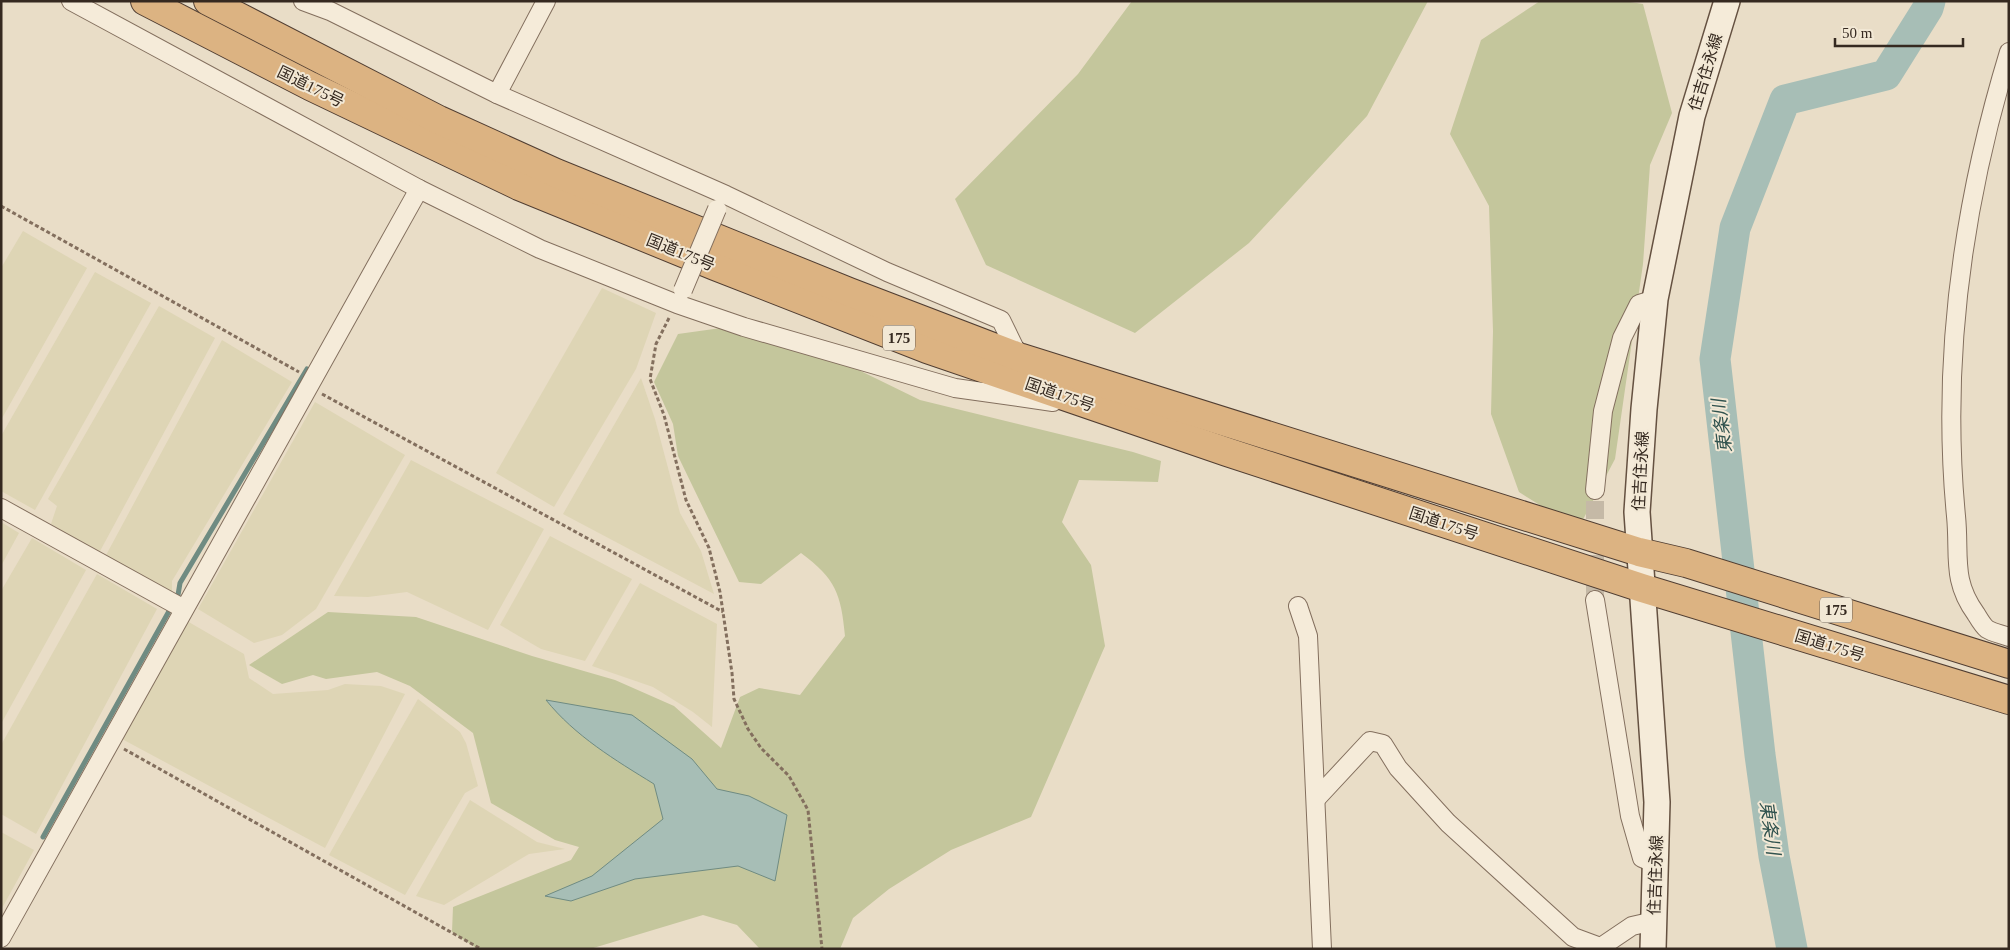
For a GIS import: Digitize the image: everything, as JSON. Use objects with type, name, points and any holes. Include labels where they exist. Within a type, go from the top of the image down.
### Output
[{"type":"highway","name":"国道175号","points":[[145,1],[310,86],[518,186],[926,349],[1109,410],[1227,452],[1642,588],[2009,700]]},
{"type":"highway","name":"国道175号","points":[[208,1],[439,120],[556,173],[685,227],[1019,357],[1639,552],[1686,563],[1997,660]]},
{"type":"main road","name":"住吉住永線","points":[[1653,949],[1657,802],[1637,512],[1655,300],[1692,116],[1727,1]]},
{"type":"street","points":[[71,1],[419,189],[540,250],[680,297],[744,327],[954,388],[1109,410]]},
{"type":"street","points":[[303,1],[330,11],[721,202],[1001,320],[1019,357]]},
{"type":"street","points":[[498,94],[546,1]]},
{"type":"street","points":[[2009,52],[1990,115],[1962,254],[1953,339],[1951,467],[1956,520],[1957,566],[1965,599],[1986,629],[2009,637]]},
{"type":"street","points":[[1,938],[419,189]]},
{"type":"street","points":[[680,297],[721,202]]},
{"type":"street","points":[[1596,490],[1603,412],[1622,338],[1639,304],[1655,300]]},
{"type":"street","points":[[1,508],[184,610]]},
{"type":"street","points":[[1595,600],[1630,816],[1642,858],[1656,864]]},
{"type":"street","points":[[1298,606],[1308,636],[1322,949]]},
{"type":"street","points":[[1316,799],[1370,741],[1383,744],[1398,768],[1448,823],[1573,937],[1599,948],[1632,926],[1654,921]]},
{"type":"path","points":[[1,206],[310,383],[723,612]]},
{"type":"path","points":[[680,297],[656,344],[650,379],[664,415],[686,500],[709,548],[723,612],[734,699],[748,729],[761,748],[789,776],[808,810],[822,949]]},
{"type":"path","points":[[110,742],[481,949]]},
{"type":"shaded area","points":[[23,231],[87,268],[1,420],[1,268]]},
{"type":"shaded area","points":[[95,272],[151,303],[35,510],[1,491],[1,436]]},
{"type":"shaded area","points":[[602,288],[656,313],[636,369],[554,507],[496,473]]},
{"type":"shaded area","points":[[159,306],[215,338],[99,553],[51,524],[57,506],[48,499]]},
{"type":"shaded area","points":[[222,340],[292,382],[172,581],[172,595],[105,557]]},
{"type":"shaded area","points":[[641,378],[655,419],[680,513],[701,551],[714,594],[563,514]]},
{"type":"shaded area","points":[[315,402],[405,455],[316,609],[282,635],[254,643],[198,609]]},
{"type":"shaded area","points":[[411,460],[544,529],[488,630],[407,592],[368,597],[334,596]]},
{"type":"shaded area","points":[[1,522],[19,533],[1,566]]},
{"type":"shaded area","points":[[550,536],[632,579],[585,661],[541,649],[500,625]]},
{"type":"shaded area","points":[[32,538],[86,570],[1,724],[1,591]]},
{"type":"shaded area","points":[[97,574],[157,609],[36,834],[1,814],[1,745]]},
{"type":"shaded area","points":[[640,583],[717,624],[712,727],[693,712],[653,687],[592,666]]},
{"type":"shaded area","points":[[187,621],[244,654],[249,678],[273,694],[328,690],[345,684],[381,686],[405,694],[325,848],[122,739]]},
{"type":"shaded area","points":[[418,699],[460,732],[466,743],[478,786],[465,793],[405,895],[329,855]]},
{"type":"shaded area","points":[[470,800],[537,842],[565,849],[529,854],[444,905],[416,896]]},
{"type":"shaded area","points":[[1,832],[34,850],[1,910]]},
{"type":"green space","points":[[1132,1],[1428,1],[1367,116],[1249,243],[1135,333],[986,265],[955,199],[1078,74]]},
{"type":"green space","points":[[1540,1],[1624,1],[1643,4],[1672,113],[1650,165],[1643,264],[1615,459],[1578,529],[1519,492],[1491,414],[1493,331],[1489,206],[1450,134],[1481,40]]},
{"type":"green space","points":[[721,328],[832,357],[920,400],[1133,452],[1161,461],[1158,482],[1079,480],[1062,522],[1091,565],[1105,646],[1031,817],[951,850],[889,889],[853,918],[840,949],[760,949],[737,925],[703,915],[590,949],[478,949],[452,932],[453,907],[571,860],[579,847],[555,840],[491,803],[473,733],[410,686],[377,672],[326,679],[313,675],[282,684],[249,665],[328,612],[416,617],[532,656],[615,680],[674,706],[721,748],[740,697],[759,688],[800,695],[845,636],[839,598],[835,588],[822,571],[801,553],[761,584],[739,582],[678,456],[673,424],[654,382],[678,334]]},
{"type":"water","points":[[546,700],[632,715],[692,759],[717,789],[749,796],[787,815],[775,881],[738,866],[635,879],[571,901],[545,896],[592,876],[663,819],[654,784],[583,736],[557,713]]},
{"type":"waterway","name":"東条川","points":[[1792,949],[1774,856],[1760,755],[1715,359],[1735,228],[1785,100],[1886,75],[1928,8],[1930,1]]},
{"type":"waterway","points":[[43,837],[178,595],[180,583],[307,369]]},
{"type":"tunnel","points":[[1595,490],[1595,600]]}]
